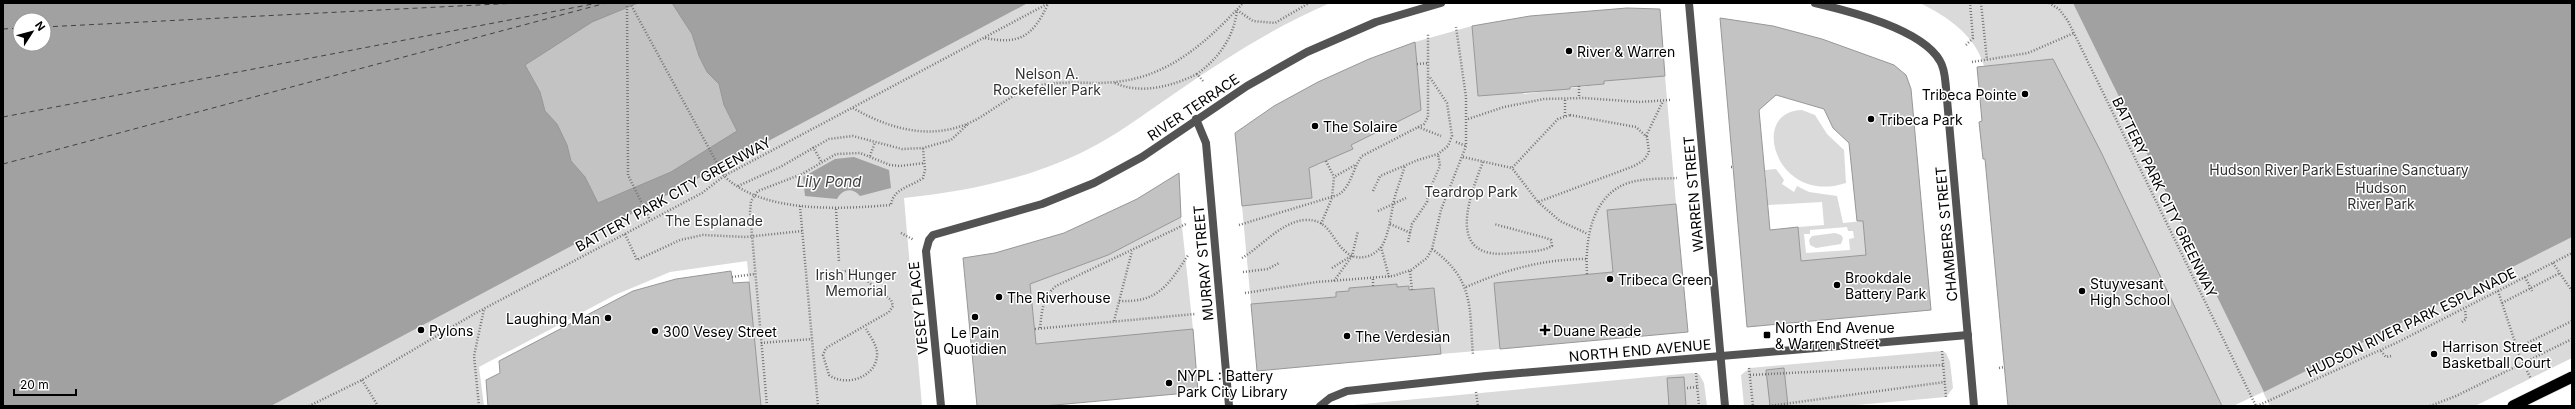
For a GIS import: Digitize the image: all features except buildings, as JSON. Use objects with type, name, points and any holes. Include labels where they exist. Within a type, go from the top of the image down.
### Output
[{"type":"highway","points":[[2513,406],[2572,377]]},
{"type":"street","name":"RIVER TERRACE","points":[[958,227],[1042,204],[1094,183],[1142,157],[1196,119],[1307,52],[1376,22],[1441,3]]},
{"type":"street","name":"WARREN STREET","points":[[1689,3],[1725,406]]},
{"type":"street","name":"CHAMBERS STREET","points":[[1816,3],[1904,32],[1921,42],[1940,61],[1946,88],[1974,406]]},
{"type":"street","name":"MURRAY STREET","points":[[1196,119],[1206,143],[1229,406]]},
{"type":"street","name":"VESEY PLACE","points":[[941,406],[926,251],[929,240],[933,235],[958,227]]},
{"type":"street","name":"NORTH END AVENUE","points":[[1320,406],[1330,398],[1347,391],[1720,356],[1968,335]]},
{"type":"path","points":[[628,3],[719,168],[724,176],[738,186],[756,194],[800,206],[836,209],[891,206],[894,195],[898,191],[923,178],[923,148]]},
{"type":"path","points":[[628,3],[627,164],[631,185],[650,220]]},
{"type":"path","points":[[984,38],[1010,41],[1025,36],[1037,25],[1049,3]]},
{"type":"path","name":"BATTERY PARK CITY GREENWAY","points":[[308,406],[362,380],[484,309],[702,193],[724,176],[1049,3]]},
{"type":"path","points":[[738,186],[780,167],[829,139],[844,136],[902,149],[923,148],[951,140],[968,124],[1010,97],[1034,87],[1064,82],[1115,82],[1133,80],[1168,67],[1206,40],[1243,3]]},
{"type":"path","points":[[1237,10],[1253,21],[1275,23],[1309,3]]},
{"type":"path","points":[[1966,45],[1974,38],[1970,3]]},
{"type":"path","points":[[1981,3],[1987,60]]},
{"type":"path","name":"BATTERY PARK CITY GREENWAY","points":[[2049,3],[2059,9],[2068,21],[2256,406]]},
{"type":"path","points":[[1115,82],[1124,87],[1161,86],[1181,82],[1197,74],[1219,54],[1230,37],[1235,28],[1237,10]]},
{"type":"path","points":[[1245,293],[1334,281],[1390,277],[1410,271],[1427,258],[1432,249],[1441,210],[1463,157],[1466,146],[1468,119],[1456,27]]},
{"type":"path","points":[[1972,62],[2028,53],[2074,33]]},
{"type":"path","points":[[1334,177],[1356,165],[1369,152],[1424,124],[1428,117],[1428,34]]},
{"type":"path","points":[[1417,64],[1429,63]]},
{"type":"path","points":[[1197,74],[1203,81]]},
{"type":"path","points":[[1373,192],[1380,176],[1405,165],[1438,154],[1451,141],[1447,102],[1429,76]]},
{"type":"path","points":[[1579,86],[1579,98]]},
{"type":"path","points":[[1468,119],[1521,103],[1579,98],[1639,102],[1670,100]]},
{"type":"path","points":[[1565,99],[1565,116]]},
{"type":"path","points":[[1646,136],[1663,101]]},
{"type":"path","points":[[853,108],[872,119],[907,130],[936,131],[968,124]]},
{"type":"path","points":[[1512,168],[1558,119],[1565,116],[1629,125],[1640,130],[1646,136],[1649,142],[1650,152],[1639,163],[1538,202]]},
{"type":"path","points":[[1418,127],[1441,136]]},
{"type":"path","points":[[870,156],[875,142]]},
{"type":"path","points":[[1456,142],[1466,146]]},
{"type":"path","points":[[813,147],[821,161]]},
{"type":"path","points":[[767,406],[750,207],[756,194],[802,174],[821,161],[843,152],[870,156],[890,165],[908,167],[924,163]]},
{"type":"path","points":[[1408,242],[1412,224],[1427,202],[1429,191],[1440,166],[1438,154]]},
{"type":"path","points":[[1463,157],[1512,168],[1549,214],[1560,221],[1588,234]]},
{"type":"path","points":[[1321,224],[1332,198],[1334,177],[1326,160]]},
{"type":"path","points":[[1483,162],[1470,196],[1467,216],[1467,232],[1474,245],[1480,250],[1498,254],[1552,246],[1551,240],[1546,238],[1494,224]]},
{"type":"path","points":[[1239,225],[1332,198],[1347,188],[1356,165]]},
{"type":"path","points":[[1242,258],[1290,224],[1305,220],[1321,224],[1334,235],[1345,252],[1352,256],[1368,256],[1381,247],[1390,224],[1405,165]]},
{"type":"path","points":[[1588,274],[1586,259],[1588,234],[1605,198],[1621,186],[1638,181],[1677,178]]},
{"type":"path","points":[[1378,211],[1406,198]]},
{"type":"path","points":[[800,206],[818,406]]},
{"type":"path","points":[[836,209],[839,262]]},
{"type":"path","points":[[1040,328],[1044,301],[1048,293],[1056,286],[1072,276],[1132,250],[1186,224]]},
{"type":"path","points":[[1390,224],[1411,233]]},
{"type":"path","points":[[625,234],[638,260],[680,240],[703,235],[752,236],[802,231]]},
{"type":"path","points":[[1334,281],[1352,256],[1358,231]]},
{"type":"path","points":[[901,233],[911,239]]},
{"type":"path","points":[[1381,247],[1390,277]]},
{"type":"path","points":[[1432,249],[1452,267],[1466,288],[1473,355]]},
{"type":"path","points":[[1114,321],[1132,250]]},
{"type":"path","points":[[1119,300],[1144,299],[1164,289],[1188,254]]},
{"type":"path","name":"HUDSON RIVER PARK ESPLANADE","points":[[2256,406],[2381,351],[2572,254]]},
{"type":"path","points":[[1332,268],[1352,256]]},
{"type":"path","points":[[1466,288],[1523,266],[1554,260],[1586,259]]},
{"type":"path","points":[[1243,272],[1268,270],[1279,263]]},
{"type":"path","points":[[2553,263],[2572,291]]},
{"type":"path","points":[[836,273],[850,270],[856,272],[891,300],[893,306],[889,312],[826,348],[823,355],[829,375],[846,382],[857,380],[867,372],[876,359],[877,352],[866,329]]},
{"type":"path","points":[[1410,271],[1412,290]]},
{"type":"path","points":[[2502,303],[2532,290],[2560,273]]},
{"type":"path","points":[[732,277],[755,274]]},
{"type":"path","points":[[2525,277],[2532,290]]},
{"type":"path","points":[[1373,279],[1373,286]]},
{"type":"path","points":[[2498,291],[2520,357]]},
{"type":"path","points":[[2462,322],[2466,319],[2465,308]]},
{"type":"path","points":[[479,406],[474,356],[484,309]]},
{"type":"path","points":[[1035,329],[1195,314]]},
{"type":"path","points":[[2517,348],[2572,321]]},
{"type":"path","points":[[761,343],[812,339]]},
{"type":"path","points":[[2430,406],[2456,396],[2572,340]]},
{"type":"path","points":[[1942,351],[1946,397]]},
{"type":"path","points":[[2381,351],[2386,357],[2391,356]]},
{"type":"path","points":[[1750,375],[1943,365]]},
{"type":"path","points":[[1999,368],[2004,367]]},
{"type":"path","points":[[1749,368],[1752,406]]},
{"type":"path","points":[[2527,371],[2531,379]]},
{"type":"path","points":[[1696,373],[1699,406]]},
{"type":"path","points":[[362,380],[378,406]]},
{"type":"path","points":[[1769,406],[1945,382]]},
{"type":"path","points":[[1687,388],[1697,387]]},
{"type":"path","points":[[1476,392],[1478,406]]},
{"type":"green space","points":[[1028,3],[1330,3],[1291,22],[1235,53],[1119,131],[1075,156],[1028,174],[1004,181],[979,187],[904,198],[922,406],[761,406],[747,261],[670,272],[615,295],[479,367],[484,406],[271,406]]},
{"type":"green space","name":"Hudson River Park","points":[[1920,3],[2572,3],[2572,358],[2475,406],[2270,406],[2263,392],[2233,406],[2222,406],[2053,59],[1984,66],[1974,45],[1959,28],[1941,14]]},
{"type":"green space","name":"Teardrop Park","points":[[1472,26],[1478,96],[1523,92],[1524,94],[1604,84],[1604,81],[1665,76],[1676,204],[1607,211],[1613,272],[1494,283],[1500,349],[1441,354],[1434,288],[1409,290],[1409,286],[1397,287],[1396,284],[1349,288],[1349,291],[1336,297],[1251,304],[1242,206],[1312,198],[1309,165],[1315,162],[1318,165],[1352,148],[1351,145],[1421,110],[1415,42]]},
{"type":"green space","points":[[1802,110],[1815,115],[1827,134],[1844,150],[1846,183],[1822,187],[1802,181],[1787,170],[1778,156],[1774,140],[1776,125],[1786,114]]},
{"type":"green space","points":[[1776,169],[1784,180],[1782,184],[1794,192],[1797,186],[1809,192],[1837,196],[1843,223],[1863,221],[1866,255],[1801,261],[1798,227],[1824,225],[1822,202],[1768,205],[1765,170]],"holes":[[[1847,227],[1848,231],[1853,231],[1854,238],[1849,239],[1850,250],[1806,253],[1804,234],[1810,234],[1810,230]]]},
{"type":"green space","points":[[1181,217],[1193,329],[1036,344],[1030,284],[1108,255]]},
{"type":"green space","points":[[1835,233],[1841,235],[1843,238],[1841,244],[1816,248],[1810,245],[1809,240],[1812,236]]},
{"type":"green space","points":[[1942,351],[1946,353],[1950,362],[1953,388],[1946,397],[1846,406],[1744,406],[1741,375],[1750,368]]},
{"type":"green space","points":[[1692,373],[1699,374],[1704,383],[1707,406],[1342,406]]},
{"type":"water","points":[[3,3],[1028,3],[271,406],[3,406]]},
{"type":"water","name":"Hudson River Park","points":[[2073,3],[2572,3],[2572,237],[2264,392]]},
{"type":"water","name":"Lily Pond","points":[[854,157],[889,170],[891,188],[860,196],[854,191],[848,190],[842,193],[837,199],[805,196],[803,177],[835,159]]},
{"type":"ferry route","points":[[52,27],[518,3]]},
{"type":"ferry route","points":[[3,117],[598,3]]},
{"type":"ferry route","points":[[3,164],[606,3]]},
{"type":"ferry route","points":[[3,29],[12,28]]},
{"type":"place","name":"River & Warren","points":[[1569,51]]},
{"type":"place","name":"Tribeca Pointe","points":[[2025,94]]},
{"type":"place","name":"Tribeca Park","points":[[1871,119]]},
{"type":"place","name":"The Solaire","points":[[1315,126]]},
{"type":"place","name":"Tribeca Green","points":[[1610,279]]},
{"type":"place","name":"Brookdale Battery Park","points":[[1837,285]]},
{"type":"place","name":"Stuyvesant High School","points":[[2082,291]]},
{"type":"place","name":"The Riverhouse","points":[[999,297]]},
{"type":"place","name":"Le Pain Quotidien","points":[[975,317]]},
{"type":"place","name":"Laughing Man","points":[[608,318]]},
{"type":"place","name":"Pylons","points":[[421,330]]},
{"type":"place","name":"Duane Reade","points":[[1545,330]]},
{"type":"place","name":"300 Vesey Street","points":[[655,331]]},
{"type":"place","name":"North End Avenue & Warren Street","points":[[1767,335]]},
{"type":"place","name":"The Verdesian","points":[[1347,336]]},
{"type":"place","name":"Harrison Street Basketball Court","points":[[2434,354]]},
{"type":"place","name":"NYPL : Battery Park City Library","points":[[1169,383]]},
{"type":"park label","name":"Nelson A. Rockefeller Park","points":[[1047,82]]},
{"type":"park label","name":"Hudson River Park Estuarine Sanctuary","points":[[2339,169]]},
{"type":"park label","name":"The Esplanade","points":[[714,220]]},
{"type":"park label","name":"Irish Hunger Memorial","points":[[856,282]]}]
